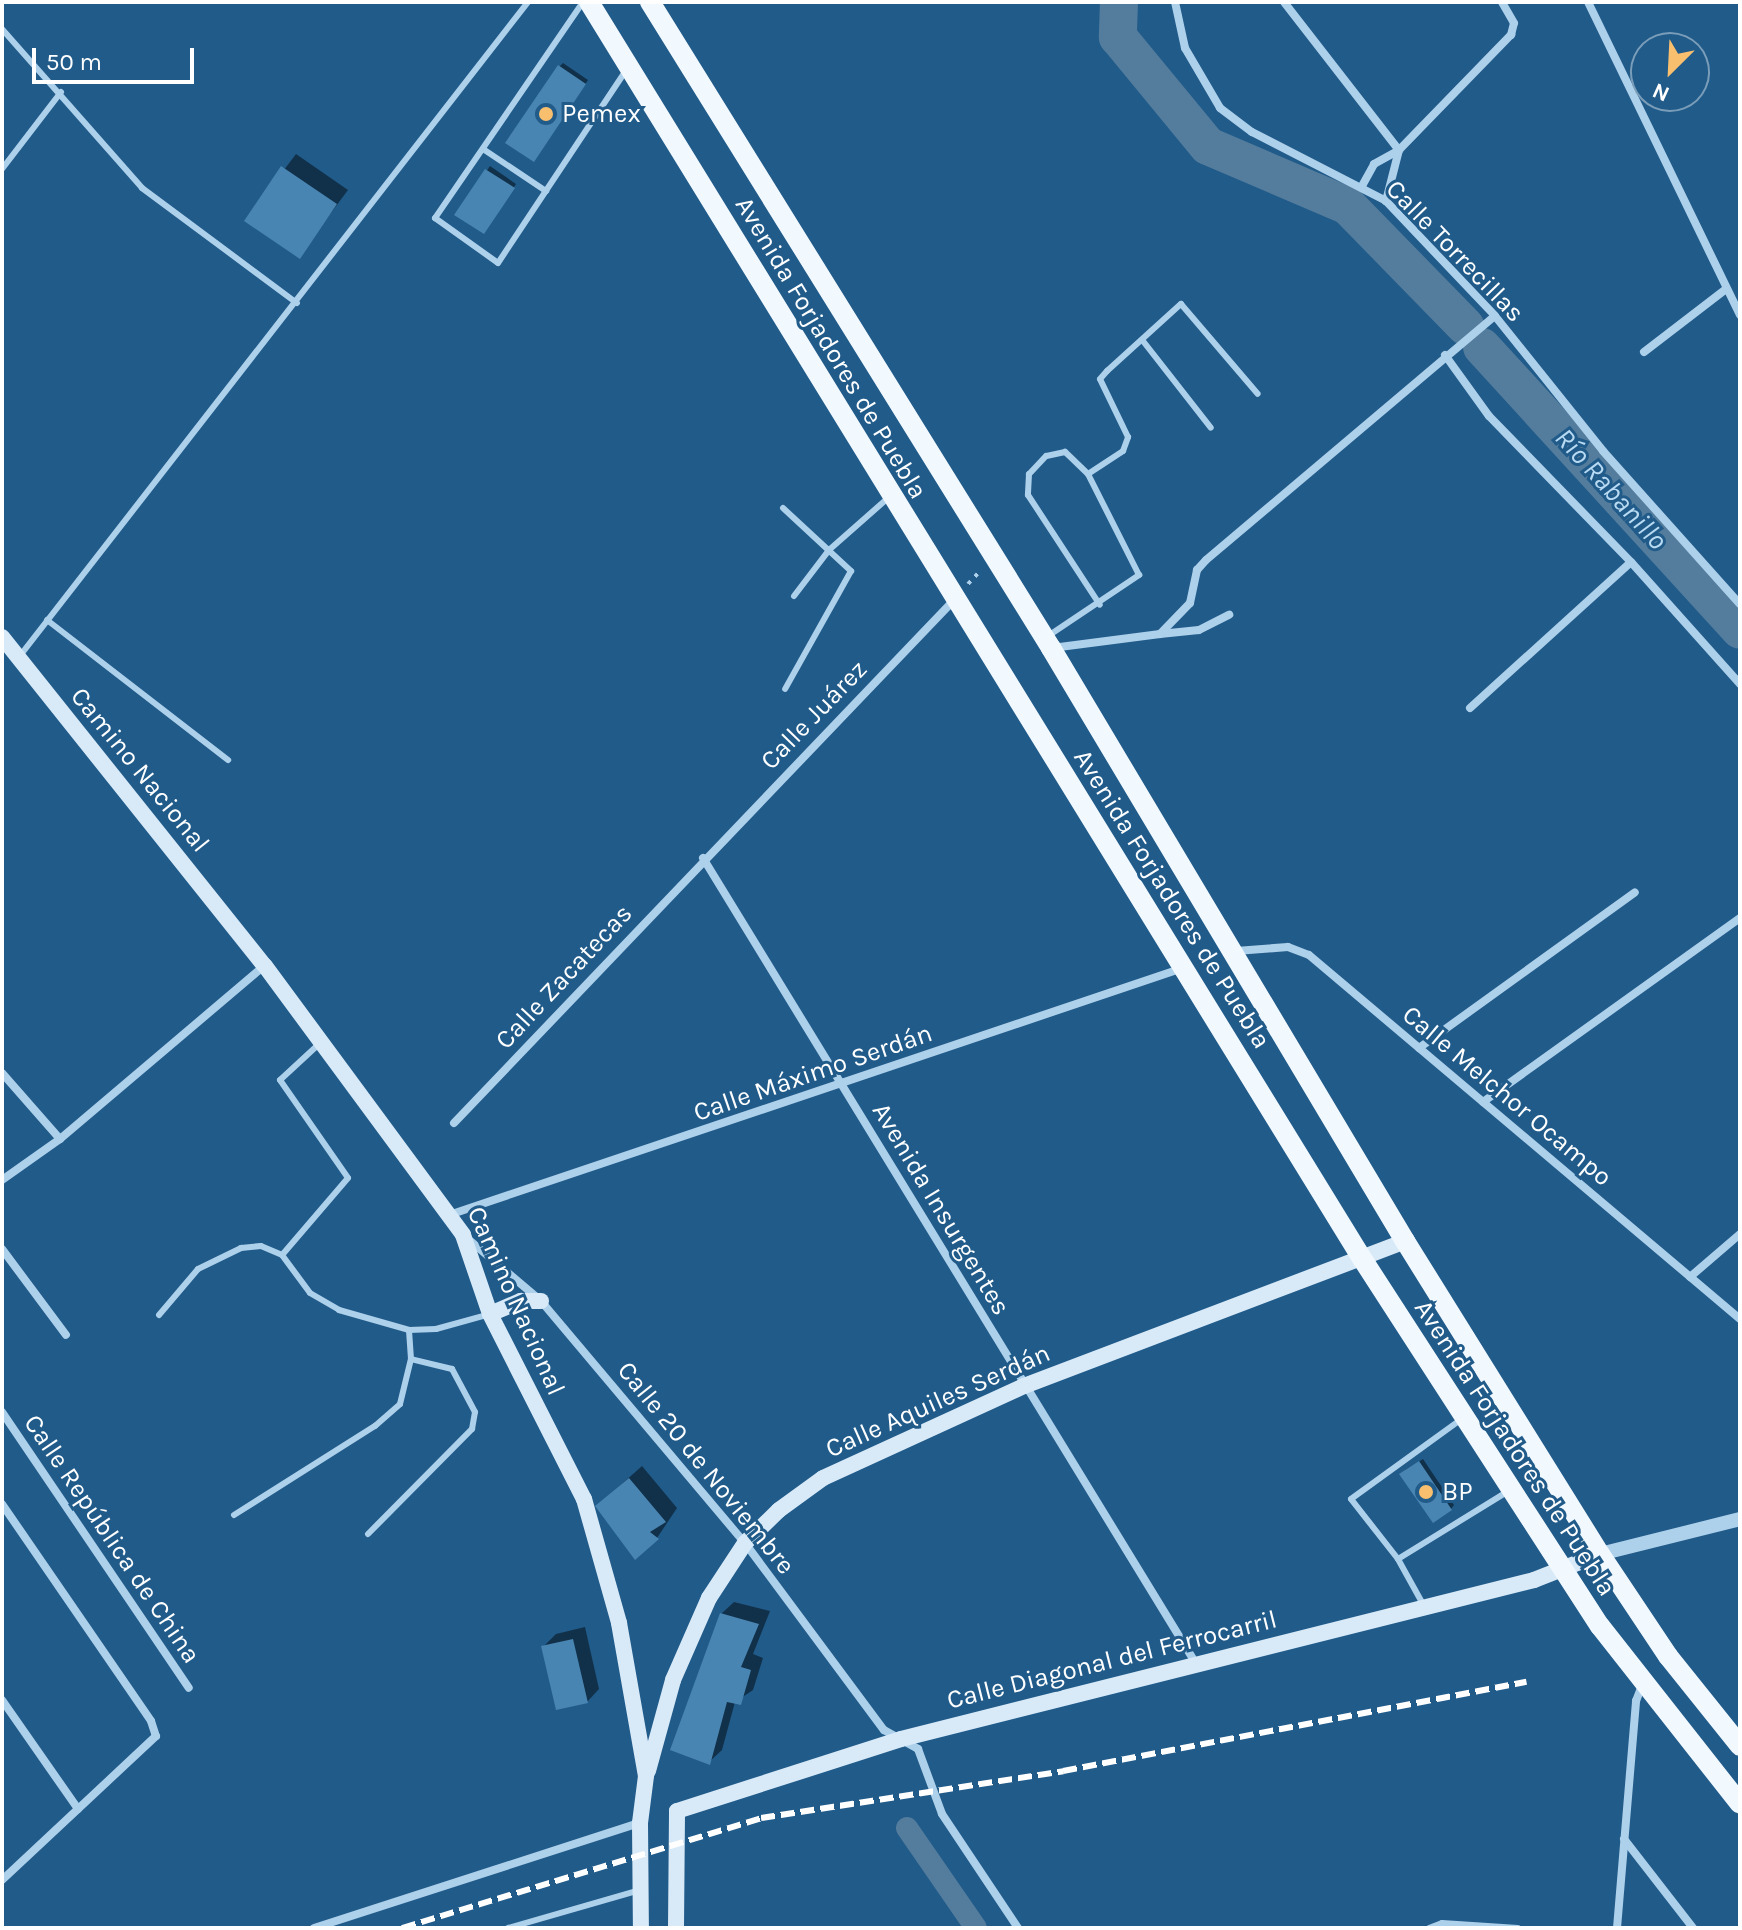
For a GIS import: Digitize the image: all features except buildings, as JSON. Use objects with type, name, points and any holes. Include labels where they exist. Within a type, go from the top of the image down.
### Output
[{"type":"main road","name":"Avenida Forjadores de Puebla","points":[[586,2],[1185,967],[1363,1260],[1510,1490],[1642,1685],[1740,1804]]},
{"type":"main road","name":"Avenida Forjadores de Puebla","points":[[650,2],[1048,643],[1405,1241],[1600,1554],[1668,1656],[1740,1746]]},
{"type":"main road","name":"Camino Nacional","points":[[2,637],[265,966],[452,1214],[463,1235],[490,1314],[584,1499],[619,1623],[646,1776],[640,1823],[641,1928]]},
{"type":"main road","name":"Calle Aquiles Serdán","points":[[646,1776],[690,1636],[745,1543],[779,1510],[823,1478],[1024,1386],[1363,1260],[1405,1241]]},
{"type":"main road","points":[[490,1314],[521,1301],[541,1301]]},
{"type":"main road","name":"Calle Diagonal del Ferrocarril","points":[[676,1928],[677,1811],[901,1739],[1563,1571],[1600,1554]]},
{"type":"street","name":"Calle Torrecillas","points":[[1175,2],[1185,48],[1220,108],[1252,132],[1386,201],[1495,316],[1603,451],[1740,604]]},
{"type":"street","points":[[1284,2],[1399,150]]},
{"type":"street","points":[[1362,186],[1374,164],[1399,150],[1511,35],[1514,23],[1502,2]]},
{"type":"street","points":[[1588,2],[1740,315]]},
{"type":"street","points":[[1386,201],[1399,150]]},
{"type":"street","points":[[1644,352],[1726,289]]},
{"type":"street","points":[[1160,634],[1190,603],[1197,570],[1206,560],[1445,355],[1495,316]]},
{"type":"street","points":[[1445,355],[1489,416],[1631,562],[1740,684]]},
{"type":"street","points":[[1470,708],[1631,562]]},
{"type":"street","name":"Calle Juárez","points":[[703,858],[954,599]]},
{"type":"street","points":[[1048,643],[1199,630],[1229,615]]},
{"type":"street","name":"Avenida Insurgentes","points":[[703,858],[1195,1662]]},
{"type":"street","name":"Calle Zacatecas","points":[[454,1123],[703,858]]},
{"type":"street","points":[[1419,1048],[1635,892]]},
{"type":"street","points":[[1483,1102],[1740,918]]},
{"type":"street","name":"Calle Melchor Ocampo","points":[[1230,952],[1300,950],[1740,1319]]},
{"type":"street","points":[[2,1180],[60,1139],[265,966]]},
{"type":"street","name":"Calle Máximo Serdán","points":[[452,1214],[843,1086],[1185,967]]},
{"type":"street","points":[[2,1073],[60,1139]]},
{"type":"street","points":[[1690,1277],[1740,1234]]},
{"type":"street","name":"Calle 20 de Noviembre","points":[[463,1235],[541,1301],[745,1543],[884,1730],[918,1749],[942,1814],[1018,1928]]},
{"type":"street","points":[[2,1249],[66,1335]]},
{"type":"street","name":"Calle República de China","points":[[2,1412],[189,1688]]},
{"type":"street","points":[[2,1504],[151,1721],[156,1736],[2,1880]]},
{"type":"street","points":[[1600,1554],[1740,1519]]},
{"type":"street","points":[[1617,1928],[1636,1701],[1642,1685]]},
{"type":"street","points":[[2,1700],[78,1809]]},
{"type":"street","points":[[314,1928],[640,1823]]},
{"type":"street","points":[[1624,1839],[1693,1928]]},
{"type":"lane","points":[[19,657],[528,2]]},
{"type":"lane","points":[[586,2],[435,218],[498,263],[628,67]]},
{"type":"lane","points":[[2,29],[163,207],[297,303]]},
{"type":"lane","points":[[2,169],[61,92]]},
{"type":"lane","points":[[483,149],[546,191]]},
{"type":"lane","points":[[1088,474],[1123,451],[1128,437],[1100,379],[1181,304],[1258,394]]},
{"type":"lane","points":[[1143,341],[1211,428]]},
{"type":"lane","points":[[1048,643],[1100,605],[1139,575],[1088,474],[1065,452],[1046,456],[1029,474],[1028,495],[1100,605]]},
{"type":"lane","points":[[794,596],[829,550],[891,496]]},
{"type":"lane","points":[[783,508],[829,550],[847,562],[850,580],[785,689]]},
{"type":"lane","points":[[47,620],[228,760]]},
{"type":"lane","points":[[282,1255],[348,1178],[280,1080],[322,1041]]},
{"type":"lane","points":[[159,1315],[198,1269],[241,1248],[261,1246],[282,1255],[310,1293],[339,1310],[409,1330],[436,1329],[490,1314]]},
{"type":"lane","points":[[234,1515],[375,1426],[400,1404],[411,1359],[409,1330]]},
{"type":"lane","points":[[368,1534],[472,1429],[475,1412],[452,1369],[411,1359]]},
{"type":"lane","points":[[1424,1606],[1398,1559],[1351,1499],[1464,1417]]},
{"type":"lane","points":[[1398,1559],[1510,1490]]},
{"type":"lane","points":[[508,1928],[640,1890]]},
{"type":"lane","points":[[1429,1928],[1442,1923],[1518,1928]]},
{"type":"path","points":[[954,599],[994,556]]},
{"type":"waterway","name":"Río Rabanillo","points":[[1119,2],[1118,37],[1208,146],[1348,206],[1465,326]]},
{"type":"waterway","name":"Río Rabanillo","points":[[1482,347],[1740,630]]},
{"type":"waterway","points":[[907,1828],[976,1928]]},
{"type":"railway","points":[[402,1928],[761,1818],[1063,1771],[1527,1682]]},
{"type":"place","name":"Pemex","points":[[546,114]]},
{"type":"place","name":"BP","points":[[1426,1492]]}]
